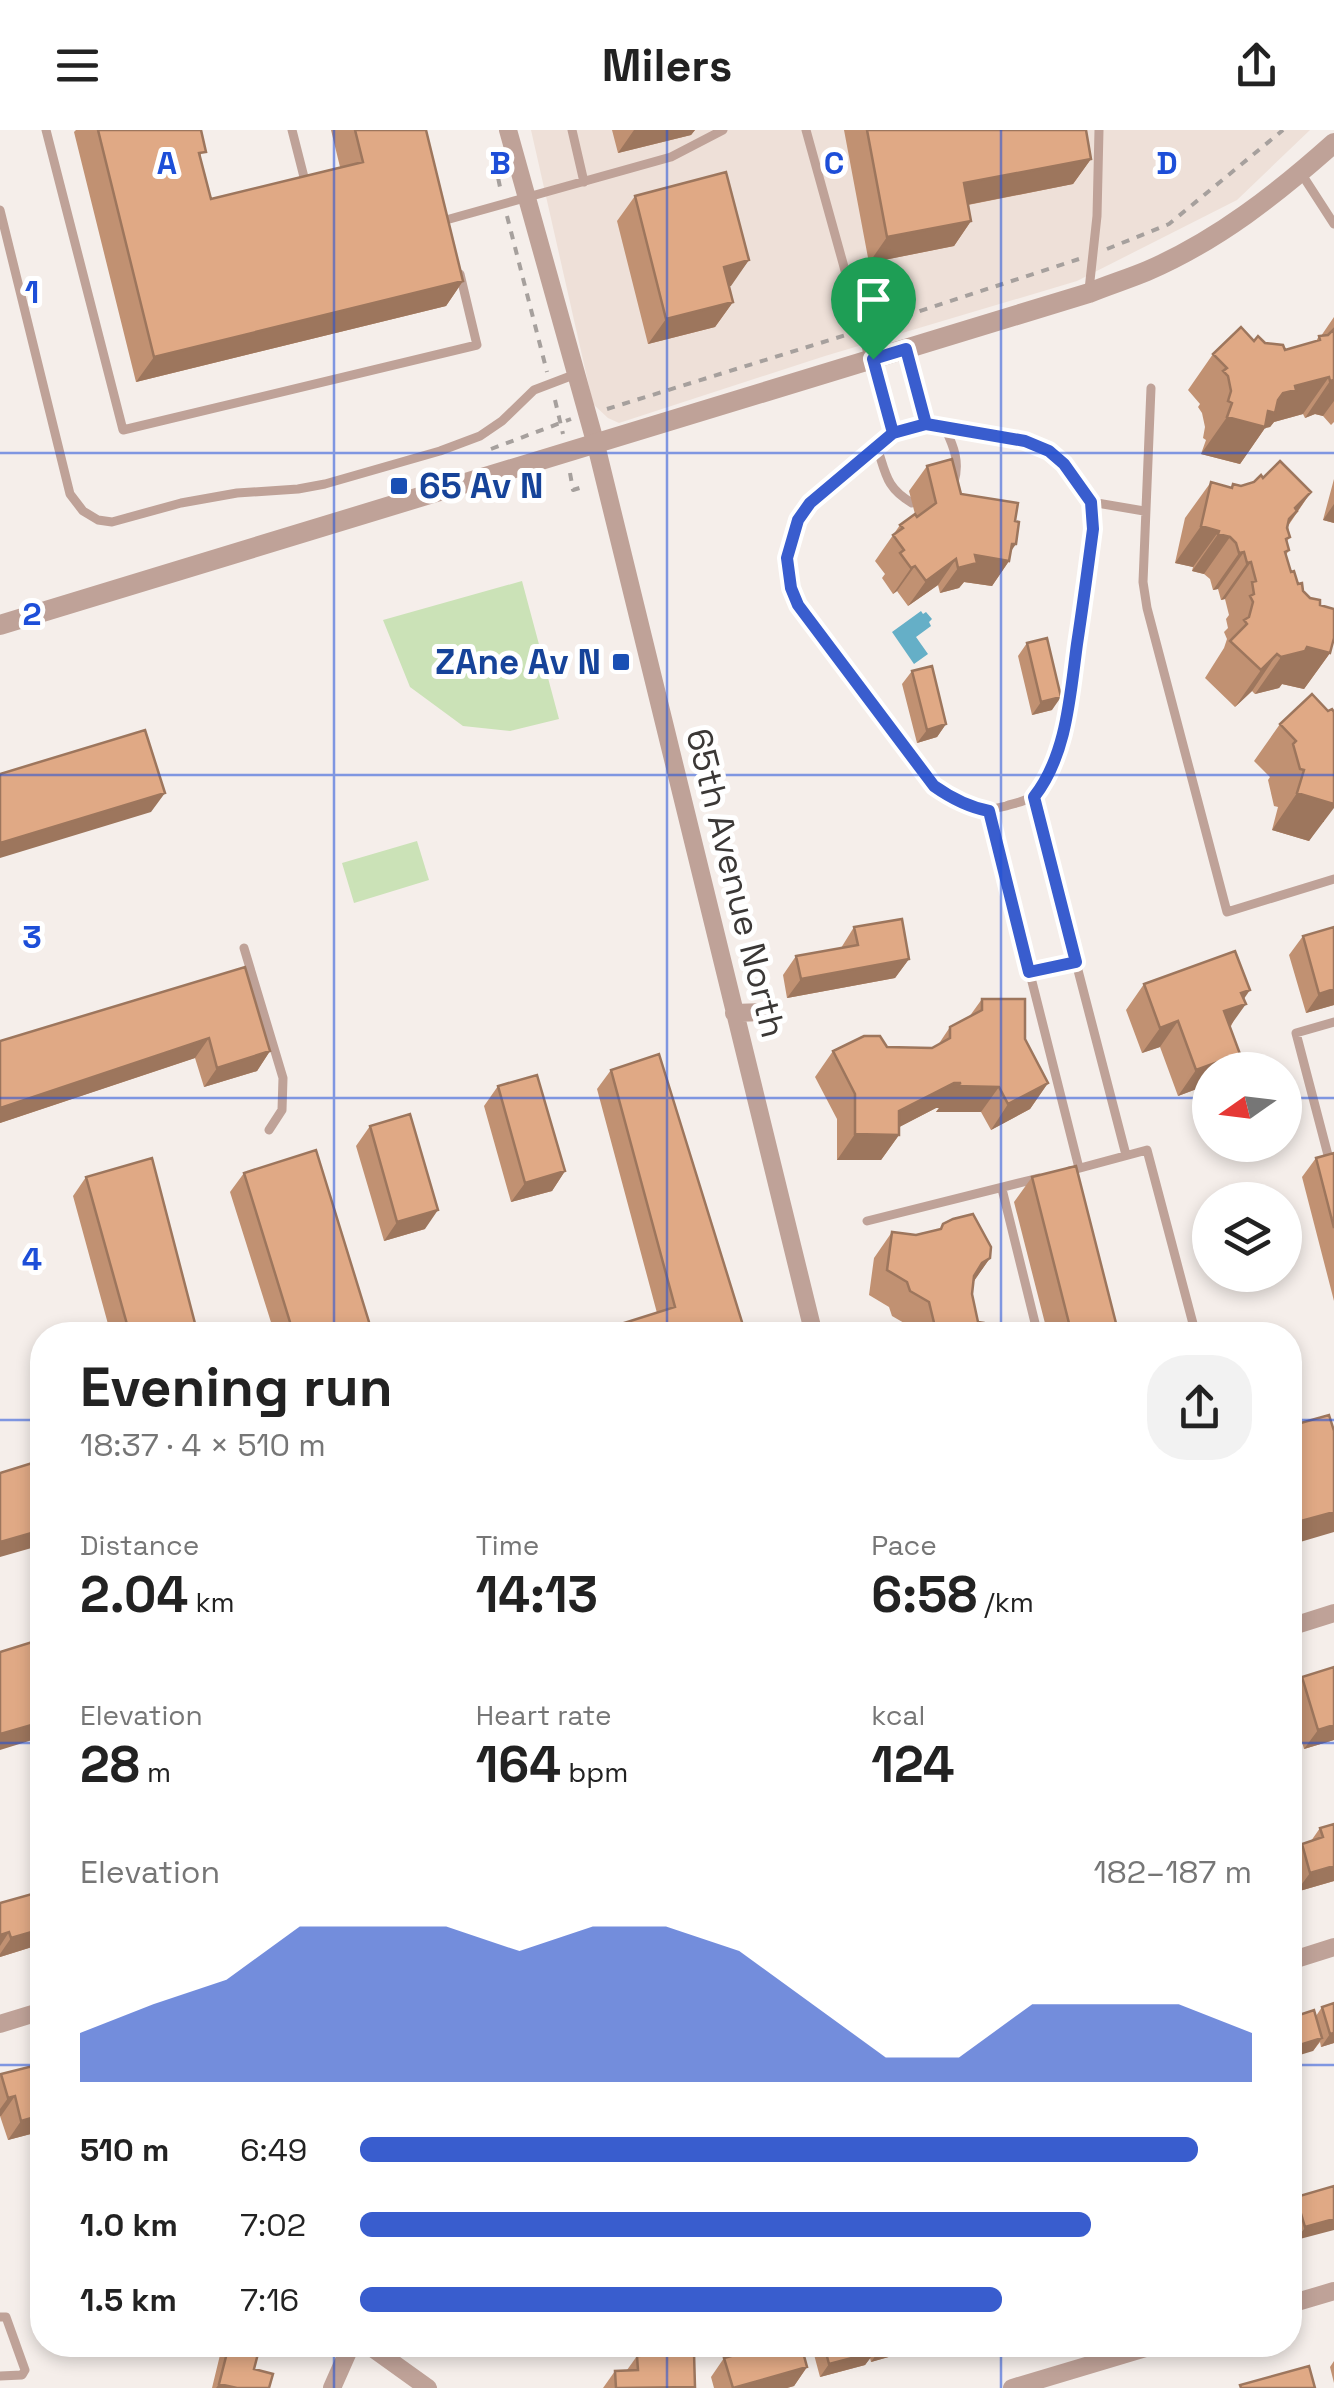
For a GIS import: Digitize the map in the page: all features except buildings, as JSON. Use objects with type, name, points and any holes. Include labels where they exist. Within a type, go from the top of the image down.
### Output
[{"type":"street","name":"65th Avenue North","points":[[508,130],[596,445],[811,1322]]},
{"type":"street","points":[[0,625],[1089,293],[1150,270],[1206,240],[1261,204],[1334,143]]},
{"type":"street","points":[[734,1012],[764,1012]]},
{"type":"street","points":[[1302,1623],[1334,1614]]},
{"type":"street","points":[[1302,1957],[1334,1947]]},
{"type":"street","points":[[0,2024],[30,2015]]},
{"type":"street","points":[[1302,2300],[1334,2291]]},
{"type":"street","points":[[332,2388],[345,2357]]},
{"type":"street","points":[[385,2357],[428,2388]]},
{"type":"street","points":[[1012,2388],[1069,2380],[1126,2357]]},
{"type":"lane","points":[[46,130],[123,430],[477,345],[455,256]]},
{"type":"lane","points":[[292,130],[305,182]]},
{"type":"lane","points":[[572,130],[584,182]]},
{"type":"lane","points":[[446,220],[671,157],[724,130]]},
{"type":"lane","points":[[806,130],[893,433]]},
{"type":"lane","points":[[1089,293],[1100,130]]},
{"type":"lane","points":[[1300,173],[1334,224]]},
{"type":"lane","points":[[442,202],[450,238]]},
{"type":"lane","points":[[0,210],[70,494],[83,511],[98,520],[112,522],[237,493],[325,484],[440,451],[480,436],[534,390],[576,374]]},
{"type":"lane","points":[[906,349],[926,424]]},
{"type":"lane","points":[[1150,388],[1143,582],[1227,912],[1334,879]]},
{"type":"lane","points":[[926,424],[1025,441],[1049,451],[1072,473],[1091,502],[1093,529],[1069,707],[1052,765],[1034,797],[989,811],[953,799],[934,786],[798,605],[791,588],[787,558],[798,520],[810,503],[893,433],[926,424]]},
{"type":"lane","points":[[946,428],[958,465],[955,481],[946,493]]},
{"type":"lane","points":[[877,447],[889,483],[912,504]]},
{"type":"lane","points":[[1091,502],[1144,511]]},
{"type":"lane","points":[[1034,797],[1126,1155]]},
{"type":"lane","points":[[989,811],[1075,1169],[1074,1188]]},
{"type":"lane","points":[[244,948],[283,1078],[282,1110],[269,1130]]},
{"type":"lane","points":[[1029,972],[1076,962]]},
{"type":"lane","points":[[1334,1022],[1296,1033],[1334,1178]]},
{"type":"lane","points":[[866,1222],[1147,1150],[1193,1322]]},
{"type":"lane","points":[[1002,1188],[1035,1322]]},
{"type":"lane","points":[[0,2317],[6,2316],[24,2370],[22,2374],[0,2376]]},
{"type":"path","points":[[607,409],[1093,254],[1169,224],[1284,130]]},
{"type":"path","points":[[492,148],[562,422]]},
{"type":"shaded area","points":[[531,130],[1310,130],[1237,200],[1077,281],[619,423],[593,404]]},
{"type":"green space","points":[[522,581],[559,719],[510,731],[463,726],[410,687],[383,620]]},
{"type":"green space","points":[[417,841],[429,880],[354,903],[342,863]]},
{"type":"water","points":[[921,611],[932,619],[931,626],[916,637],[928,654],[914,664],[892,632]]},
{"type":"place","name":"65 Av N","points":[[399,486]]},
{"type":"place","name":"ZAne Av N","points":[[621,662]]},
{"type":"route","points":[[873,359],[893,433],[926,424],[1025,441],[1049,451],[1064,464],[1091,502],[1093,529],[1069,707],[1052,765],[1034,797],[1076,962],[1029,972],[989,811],[953,799],[934,786],[798,605],[791,588],[787,558],[798,520],[810,503],[893,433],[926,424],[906,349],[873,359]]}]
